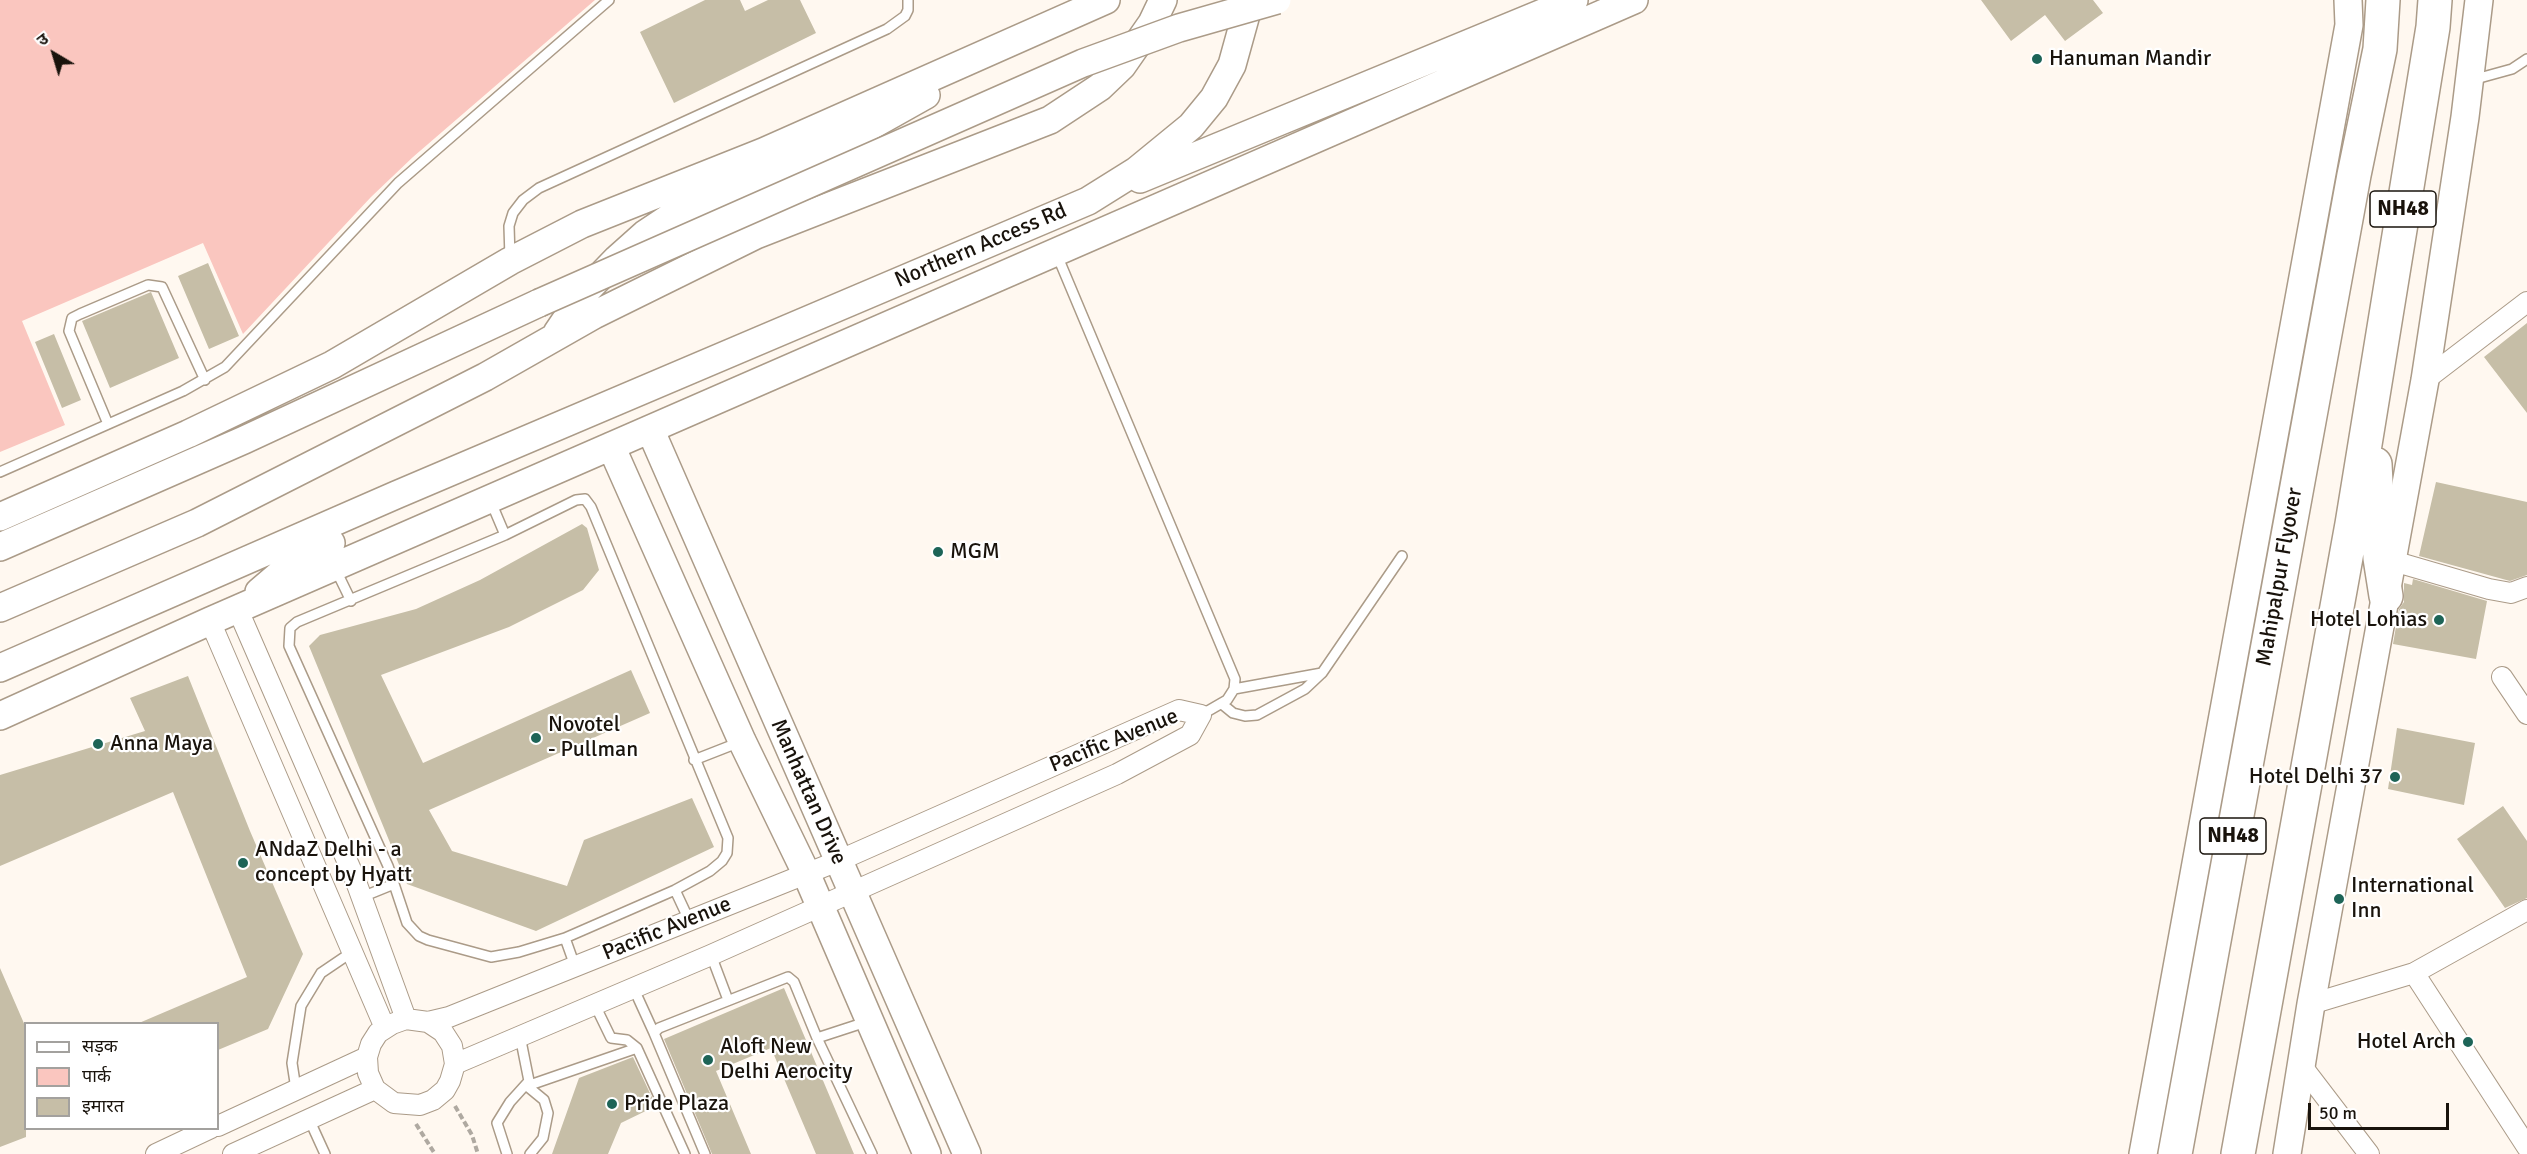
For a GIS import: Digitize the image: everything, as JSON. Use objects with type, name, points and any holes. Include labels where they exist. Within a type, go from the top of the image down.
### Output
[{"type":"highway","name":"Mahipalpur Flyover","points":[[2175,1154],[2354,175],[2380,49],[2384,0]]},
{"type":"highway","name":"NH48","points":[[2238,1154],[2352,524],[2433,27],[2435,0]]},
{"type":"highway","points":[[2368,418],[2376,477],[2380,558],[2386,596]]},
{"type":"main road","points":[[0,517],[188,434],[323,370],[368,346],[510,261],[582,224],[763,152],[924,79],[999,50],[1106,0]]},
{"type":"main road","points":[[0,608],[197,524],[484,376],[594,315],[756,235],[1050,120],[1100,87],[1122,66],[1152,23],[1163,0]]},
{"type":"main road","name":"Northern Access Rd","points":[[0,668],[396,495],[1088,201],[1136,171],[1191,126],[1214,98],[1232,65],[1250,0]]},
{"type":"main road","points":[[0,547],[244,440],[539,303],[1083,63],[1179,28],[1277,0]]},
{"type":"main road","points":[[1088,201],[1574,0]]},
{"type":"main road","points":[[0,716],[210,621],[1634,0]]},
{"type":"main road","points":[[2144,1154],[2349,25],[2348,0]]},
{"type":"main road","points":[[2287,1154],[2311,1004],[2425,380],[2470,80],[2479,0]]},
{"type":"main road","points":[[555,337],[584,293],[616,259],[645,234],[669,218],[860,132],[999,50]]},
{"type":"main road","name":"Manhattan Drive","points":[[650,429],[967,1154]]},
{"type":"main road","name":"Manhattan Drive","points":[[611,446],[742,741],[821,905],[927,1154]]},
{"type":"main road","points":[[238,610],[300,557],[352,534],[396,495]]},
{"type":"street","points":[[2425,380],[2526,306]]},
{"type":"street","points":[[2393,561],[2489,589],[2511,593],[2527,586]]},
{"type":"street","points":[[238,610],[362,897],[406,1018]]},
{"type":"street","points":[[210,621],[385,1028]]},
{"type":"street","points":[[2502,677],[2527,714]]},
{"type":"street","name":"Pacific Avenue","points":[[428,1022],[449,1017],[838,861],[1179,710],[1201,715],[1190,735],[1117,774],[711,955],[519,1034],[455,1064]]},
{"type":"street","points":[[2311,1004],[2414,973],[2525,914]]},
{"type":"street","points":[[2414,973],[2527,1147]]},
{"type":"street","points":[[406,1018],[428,1022],[443,1032],[452,1046],[455,1064],[445,1090],[433,1100],[420,1105],[394,1103],[375,1089],[368,1073],[367,1057],[371,1044],[385,1028],[406,1018]]},
{"type":"street","points":[[219,1126],[367,1057]]},
{"type":"street","points":[[2301,1065],[2369,1154]]},
{"type":"street","points":[[233,1154],[375,1089]]},
{"type":"street","points":[[156,1154],[207,1130]]},
{"type":"lane","points":[[0,472],[205,380],[244,350],[398,183],[609,0]]},
{"type":"lane","points":[[510,261],[509,226],[513,213],[523,200],[539,188],[887,29],[905,16],[908,10],[908,0]]},
{"type":"lane","points":[[2470,80],[2512,69],[2527,59]]},
{"type":"lane","points":[[1056,253],[1235,679],[1234,689],[1222,704],[1201,715]]},
{"type":"lane","points":[[108,424],[69,331],[72,318],[80,314],[148,285],[162,287],[170,300],[205,380]]},
{"type":"lane","points":[[585,499],[589,502],[728,838],[722,861],[675,890],[565,938],[519,952],[491,957],[428,940],[407,924],[394,884],[289,645],[290,628],[297,622],[351,601],[505,535],[576,500],[585,499]]},
{"type":"lane","points":[[490,500],[505,535]]},
{"type":"lane","points":[[1222,704],[1233,713],[1245,716],[1257,715],[1305,689],[1322,673],[1401,556]]},
{"type":"lane","points":[[335,568],[351,601]]},
{"type":"lane","points":[[1234,689],[1322,673]]},
{"type":"lane","points":[[694,760],[742,741]]},
{"type":"lane","points":[[362,897],[394,884]]},
{"type":"lane","points":[[675,890],[690,920]]},
{"type":"lane","points":[[565,938],[575,966]]},
{"type":"lane","points":[[296,1089],[292,1063],[302,1006],[321,973],[352,952]]},
{"type":"lane","points":[[711,955],[728,1000]]},
{"type":"lane","points":[[654,1033],[728,1000],[788,977],[794,982],[817,1038],[872,1154]]},
{"type":"lane","points":[[633,987],[705,1154]]},
{"type":"lane","points":[[594,1003],[611,1038],[627,1040],[637,1048],[685,1154]]},
{"type":"lane","points":[[817,1038],[869,1021]]},
{"type":"lane","points":[[519,1034],[529,1071],[527,1086]]},
{"type":"lane","points":[[507,1154],[497,1123],[510,1102],[527,1086],[637,1048]]},
{"type":"lane","points":[[527,1086],[544,1100],[548,1113],[543,1138],[530,1154]]},
{"type":"lane","points":[[309,1119],[325,1154]]},
{"type":"path","points":[[445,1090],[472,1135],[478,1154]]},
{"type":"path","points":[[405,1105],[435,1154]]},
{"type":"green space","points":[[0,0],[595,0],[413,157],[371,197],[243,334],[203,243],[22,321],[65,425],[0,452]]},
{"type":"building","points":[[705,0],[740,0],[745,11],[768,0],[800,0],[816,33],[674,103],[640,32]]},
{"type":"building","points":[[1981,0],[2093,0],[2103,13],[2065,41],[2045,15],[2011,41]]},
{"type":"building","points":[[208,263],[239,336],[209,349],[178,276]]},
{"type":"building","points":[[151,292],[179,358],[110,388],[82,321]]},
{"type":"building","points":[[2527,323],[2527,413],[2484,357]]},
{"type":"building","points":[[54,334],[81,400],[62,408],[35,342]]},
{"type":"building","points":[[2436,482],[2527,502],[2527,575],[2510,581],[2419,556]]},
{"type":"building","name":"Novotel - Pullman","points":[[582,524],[587,528],[599,570],[583,590],[509,627],[381,675],[423,763],[631,670],[650,713],[429,810],[452,851],[567,886],[584,840],[692,798],[714,847],[536,931],[407,884],[309,646],[320,635],[416,609],[480,580]]},
{"type":"building","name":"Hotel Lohias","points":[[2413,579],[2487,601],[2476,659],[2393,644],[2399,609],[2404,602],[2404,583],[2412,585]]},
{"type":"building","name":"ANdaZ Delhi - a concept by Hyatt","points":[[188,676],[250,831],[303,954],[268,1029],[219,1050],[219,1022],[141,1022],[247,977],[173,792],[0,866],[0,775],[145,731],[130,698]]},
{"type":"building","points":[[2397,728],[2475,743],[2464,805],[2388,789]]},
{"type":"building","points":[[2503,806],[2527,841],[2527,898],[2505,908],[2457,839]]},
{"type":"building","points":[[0,968],[24,1023],[24,1130],[26,1130],[26,1137],[0,1147]]},
{"type":"building","name":"Aloft New Delhi Aerocity","points":[[784,988],[854,1154],[816,1154],[771,1048],[716,1071],[751,1154],[712,1154],[664,1039]]},
{"type":"building","name":"Pride Plaza","points":[[633,1057],[656,1106],[621,1123],[608,1154],[552,1154],[579,1078]]},
{"type":"place","name":"Hanuman Mandir","points":[[2037,59]]},
{"type":"place","name":"MGM","points":[[938,552]]},
{"type":"place","name":"Hotel Lohias","points":[[2439,620]]},
{"type":"place","name":"Novotel - Pullman","points":[[536,738]]},
{"type":"place","name":"Anna Maya","points":[[98,744]]},
{"type":"place","name":"Hotel Delhi 37","points":[[2395,777]]},
{"type":"place","name":"ANdaZ Delhi - a concept by Hyatt","points":[[243,863]]},
{"type":"place","name":"International Inn","points":[[2339,899]]},
{"type":"place","name":"Hotel Arch","points":[[2468,1042]]},
{"type":"place","name":"Aloft New Delhi Aerocity","points":[[708,1060]]},
{"type":"place","name":"Pride Plaza","points":[[612,1104]]}]
